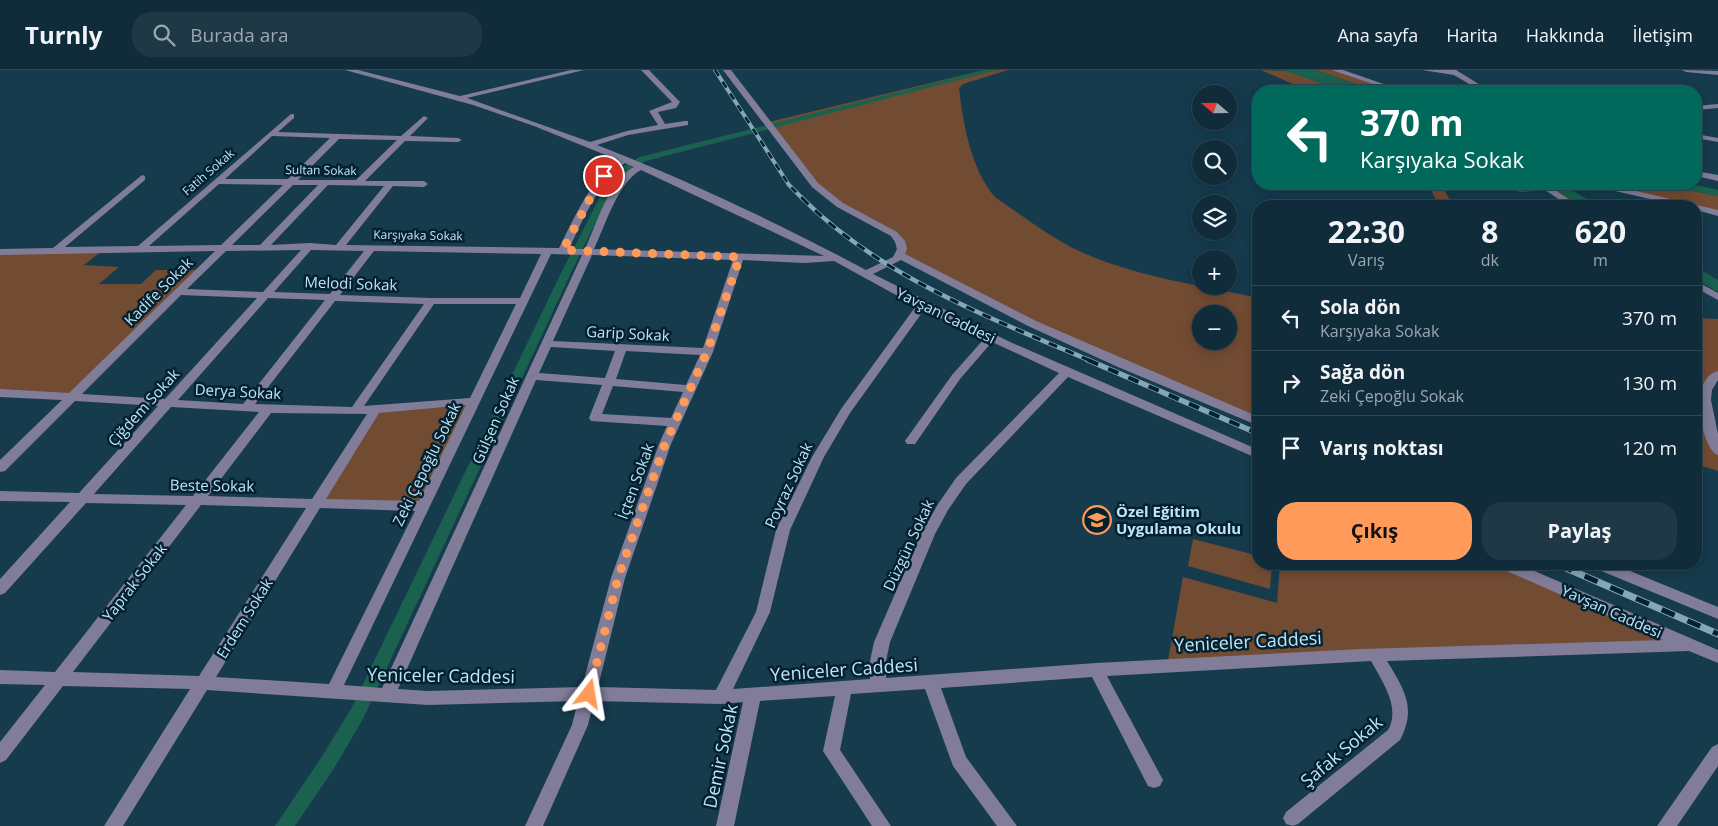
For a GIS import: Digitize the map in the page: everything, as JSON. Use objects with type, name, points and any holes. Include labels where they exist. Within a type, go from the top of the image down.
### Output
[{"type":"street","name":"Yavşan Caddesi","points":[[349,70],[424,86],[462,97],[634,163],[835,258],[922,305],[1252,452]]},
{"type":"street","points":[[462,97],[580,70]]},
{"type":"street","points":[[645,70],[676,102],[672,106],[653,111],[664,127]]},
{"type":"street","points":[[727,70],[823,193],[840,205],[897,237],[902,245],[900,255],[887,265],[866,274]]},
{"type":"street","points":[[1336,70],[1382,85]]},
{"type":"street","points":[[1426,70],[1454,72],[1476,85]]},
{"type":"street","points":[[1686,70],[1718,71]]},
{"type":"street","points":[[1702,107],[1718,106]]},
{"type":"street","name":"Fatih Sokak","points":[[142,248],[291,116]]},
{"type":"street","points":[[358,183],[424,118]]},
{"type":"street","points":[[589,145],[627,133],[685,124]]},
{"type":"street","points":[[272,134],[458,140]]},
{"type":"street","name":"Kadife Sokak","points":[[0,468],[337,136]]},
{"type":"street","points":[[1702,137],[1718,140]]},
{"type":"street","points":[[567,250],[596,187],[611,169],[634,163]]},
{"type":"street","name":"Gülşen Sokak","points":[[382,695],[547,344],[587,250],[624,178],[634,163]]},
{"type":"street","points":[[1702,174],[1718,178]]},
{"type":"street","points":[[56,250],[142,178]]},
{"type":"street","name":"Sultan Sokak","points":[[218,181],[424,184]]},
{"type":"street","points":[[264,246],[326,182]]},
{"type":"street","points":[[339,247],[391,184]]},
{"type":"street","points":[[1550,190],[1565,200]]},
{"type":"street","points":[[1622,190],[1666,200]]},
{"type":"street","points":[[1702,209],[1718,213]]},
{"type":"street","name":"Karşıyaka Sokak","points":[[0,252],[224,246],[310,246],[587,250],[740,257],[835,258]]},
{"type":"street","name":"Çiğdem Sokak","points":[[0,589],[310,246]]},
{"type":"street","points":[[246,408],[372,247]]},
{"type":"street","name":"Zeki Çepoğlu Sokak","points":[[333,692],[548,250]]},
{"type":"street","points":[[900,255],[944,280],[1071,342],[1252,419]]},
{"type":"street","name":"İçten Sokak","points":[[534,826],[580,725],[618,578],[665,444],[707,352],[740,257]]},
{"type":"street","points":[[1702,288],[1718,297]]},
{"type":"street","name":"Melodi Sokak","points":[[178,292],[431,301],[523,301]]},
{"type":"street","points":[[355,411],[431,301]]},
{"type":"street","name":"Poyraz Sokak","points":[[721,697],[763,612],[783,530],[818,457],[845,412],[922,305]]},
{"type":"street","points":[[911,441],[956,377],[991,337]]},
{"type":"street","name":"Garip Sokak","points":[[547,344],[707,352]]},
{"type":"street","points":[[622,348],[595,418],[675,422]]},
{"type":"street","name":"Düzgün Sokak","points":[[878,687],[878,662],[882,642],[928,534],[947,500],[961,481],[1067,371]]},
{"type":"street","points":[[1718,374],[1707,383],[1704,391],[1704,401],[1718,451]]},
{"type":"street","points":[[532,376],[690,389]]},
{"type":"street","name":"Derya Sokak","points":[[0,393],[246,408],[355,411],[475,401]]},
{"type":"street","name":"Yaprak Sokak","points":[[0,755],[268,409]]},
{"type":"street","name":"Erdem Sokak","points":[[113,826],[375,410]]},
{"type":"street","name":"Beste Sokak","points":[[0,496],[424,506]]},
{"type":"street","name":"Yavşan Caddesi","points":[[1519,570],[1718,657]]},
{"type":"street","points":[[1613,570],[1718,614]]},
{"type":"street","name":"Yeniceler Caddesi","points":[[0,676],[204,683],[428,698],[589,694],[721,697],[1096,670],[1376,655],[1690,645]]},
{"type":"street","name":"Şafak Sokak","points":[[1292,818],[1394,735],[1400,728],[1401,706],[1376,655]]},
{"type":"street","points":[[1096,670],[1154,780]]},
{"type":"street","points":[[931,683],[959,761],[1008,826]]},
{"type":"street","points":[[844,689],[831,751],[882,826]]},
{"type":"street","name":"Demir Sokak","points":[[725,826],[753,694]]},
{"type":"street","points":[[1666,826],[1718,752]]},
{"type":"shaded area","points":[[984,70],[1008,70],[963,84],[959,88],[966,131],[974,161],[987,187],[996,198],[1047,233],[1079,251],[1145,274],[1192,284],[1192,295],[1237,295],[1237,293],[1252,297],[1252,419],[1129,368],[900,255],[900,241],[823,193],[769,122]]},
{"type":"shaded area","points":[[1261,70],[1288,71],[1326,85],[1295,85]]},
{"type":"shaded area","points":[[1283,70],[1316,70],[1359,85],[1326,85]]},
{"type":"shaded area","points":[[1316,70],[1336,70],[1382,85],[1359,85]]},
{"type":"shaded area","points":[[1702,186],[1718,190],[1718,196],[1687,190],[1702,190]]},
{"type":"shaded area","points":[[1431,190],[1444,190],[1450,200],[1436,200]]},
{"type":"shaded area","points":[[1515,190],[1550,190],[1520,192]]},
{"type":"shaded area","points":[[1550,190],[1556,190],[1572,200],[1566,200]]},
{"type":"shaded area","points":[[1556,190],[1572,190],[1588,200],[1572,200]]},
{"type":"shaded area","points":[[1621,190],[1687,190],[1718,196],[1718,213],[1702,209],[1702,200],[1663,200]]},
{"type":"shaded area","points":[[104,249],[84,265],[119,267],[99,284],[141,284],[156,270],[200,270],[71,397],[0,393],[0,252]]},
{"type":"shaded area","points":[[1702,271],[1718,280],[1718,292],[1702,283]]},
{"type":"shaded area","points":[[1702,318],[1718,319],[1718,374],[1707,383],[1718,451],[1718,471],[1702,466]]},
{"type":"shaded area","points":[[475,401],[424,506],[316,504],[375,410]]},
{"type":"shaded area","points":[[1193,539],[1252,554],[1252,570],[1272,570],[1270,589],[1188,566]]},
{"type":"shaded area","points":[[1280,570],[1519,570],[1690,645],[1167,666],[1183,577],[1277,603]]},
{"type":"waterway","points":[[284,826],[327,764],[357,714],[565,275],[609,187],[621,171],[643,159],[993,70]]},
{"type":"railway","points":[[715,70],[789,185],[802,198]]},
{"type":"railway","points":[[802,198],[833,226],[866,251],[902,273],[976,311],[1091,361]]},
{"type":"railway","points":[[1088,360],[1252,431]]},
{"type":"railway","points":[[1571,570],[1718,634]]},
{"type":"place","name":"Özel Eğitim Uygulama Okulu","points":[[1097,520]]},
{"type":"route","points":[[589,694],[618,578],[665,444],[707,352],[740,257],[563,250],[596,187],[604,176]]}]
